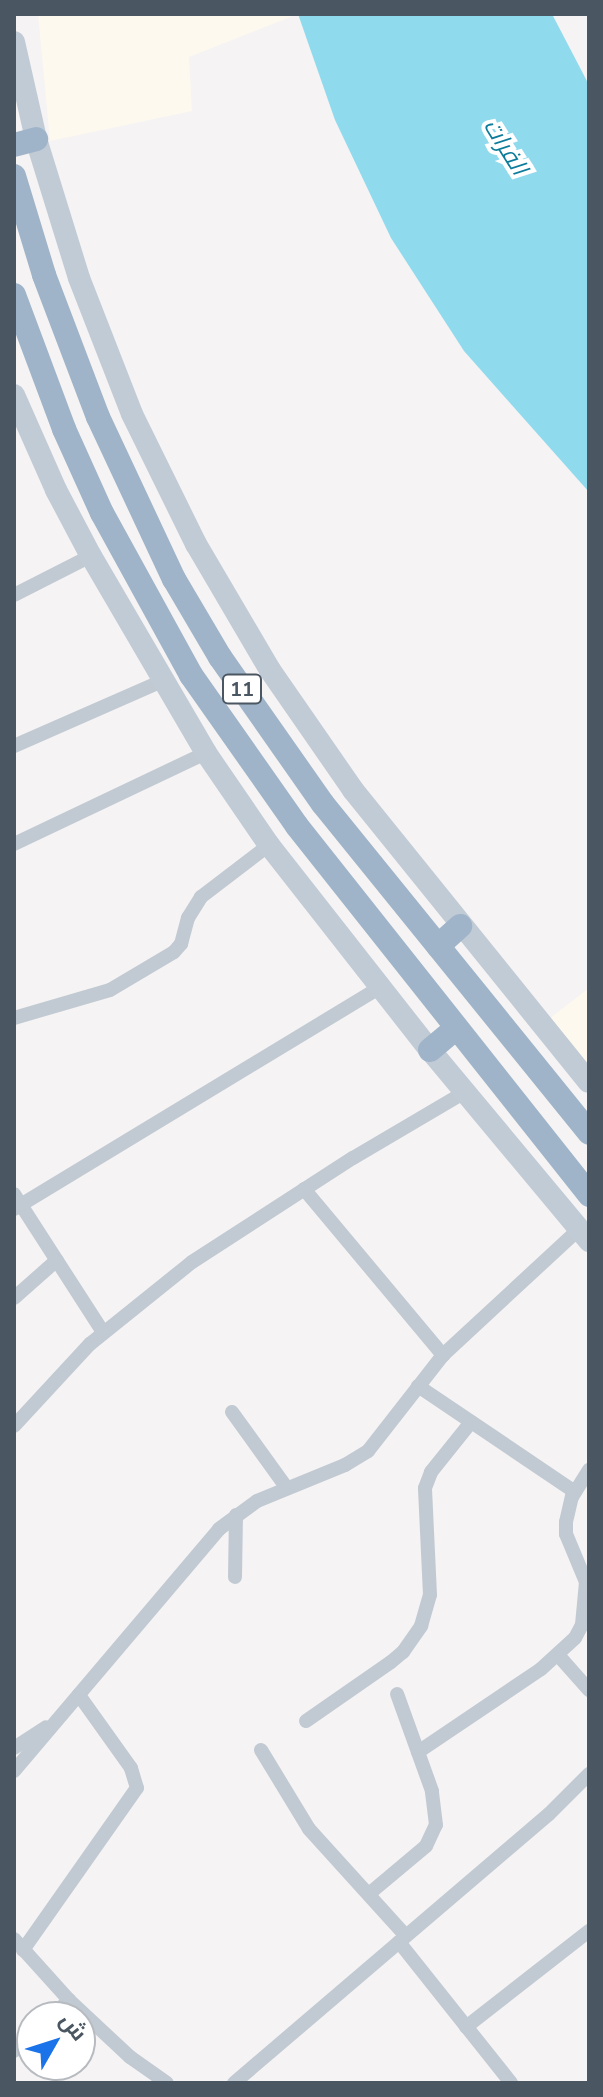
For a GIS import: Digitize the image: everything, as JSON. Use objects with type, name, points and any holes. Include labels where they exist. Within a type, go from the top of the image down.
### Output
[{"type":"highway","name":"11","points":[[14,176],[44,275],[98,417],[174,579],[270,731],[323,804],[589,1133]]},
{"type":"highway","name":"11","points":[[14,295],[23,346],[102,513],[191,675],[297,826],[589,1195]]},
{"type":"highway","points":[[438,946],[460,926]]},
{"type":"highway","points":[[430,1050],[456,1028]]},
{"type":"highway","points":[[492,1074],[552,1125],[589,1169]]},
{"type":"main road","points":[[14,42],[25,142],[104,346],[145,440],[231,608],[310,731],[460,926],[589,1082]]},
{"type":"main road","points":[[14,395],[56,490],[91,556],[206,753],[269,845],[430,1050],[584,1235]]},
{"type":"street","points":[[14,595],[91,556]]},
{"type":"street","points":[[14,746],[162,681]]},
{"type":"street","points":[[14,844],[206,753]]},
{"type":"street","points":[[14,1018],[110,990],[174,952],[181,944],[188,918],[201,897],[233,869],[269,845]]},
{"type":"street","points":[[103,1332],[16,1202],[381,987]]},
{"type":"street","points":[[14,1426],[42,1391],[103,1332],[192,1262],[304,1189],[465,1092]]},
{"type":"street","points":[[304,1189],[443,1355]]},
{"type":"street","points":[[14,1771],[188,1562],[236,1515],[286,1487],[361,1456],[374,1444],[443,1355],[584,1235]]},
{"type":"street","points":[[14,1298],[57,1260]]},
{"type":"street","points":[[418,1386],[575,1492]]},
{"type":"street","points":[[232,1412],[286,1487]]},
{"type":"street","points":[[306,1721],[403,1652],[421,1626],[430,1595],[425,1488],[431,1472],[471,1422]]},
{"type":"street","points":[[418,1752],[558,1655],[582,1625],[588,1603],[583,1569],[566,1529],[575,1492],[589,1470]]},
{"type":"street","points":[[235,1577],[236,1515]]},
{"type":"street","points":[[558,1655],[589,1690]]},
{"type":"street","points":[[370,1893],[418,1855],[432,1837],[435,1803],[397,1694]]},
{"type":"street","points":[[79,1695],[131,1768],[137,1788],[19,1944],[69,2000],[130,2057],[167,2083]]},
{"type":"street","points":[[14,1748],[60,1718]]},
{"type":"street","points":[[261,1750],[309,1829],[370,1893],[466,2027],[511,2083]]},
{"type":"street","points":[[234,2083],[589,1774]]},
{"type":"street","points":[[466,2027],[589,1931]]},
{"type":"shaded area","points":[[38,14],[298,14],[189,57],[192,111],[50,141]]},
{"type":"shaded area","points":[[589,988],[589,1069],[549,1019]]},
{"type":"water","name":"الفرات","points":[[298,14],[552,14],[589,85],[589,492],[464,351],[391,238],[335,120]]}]
